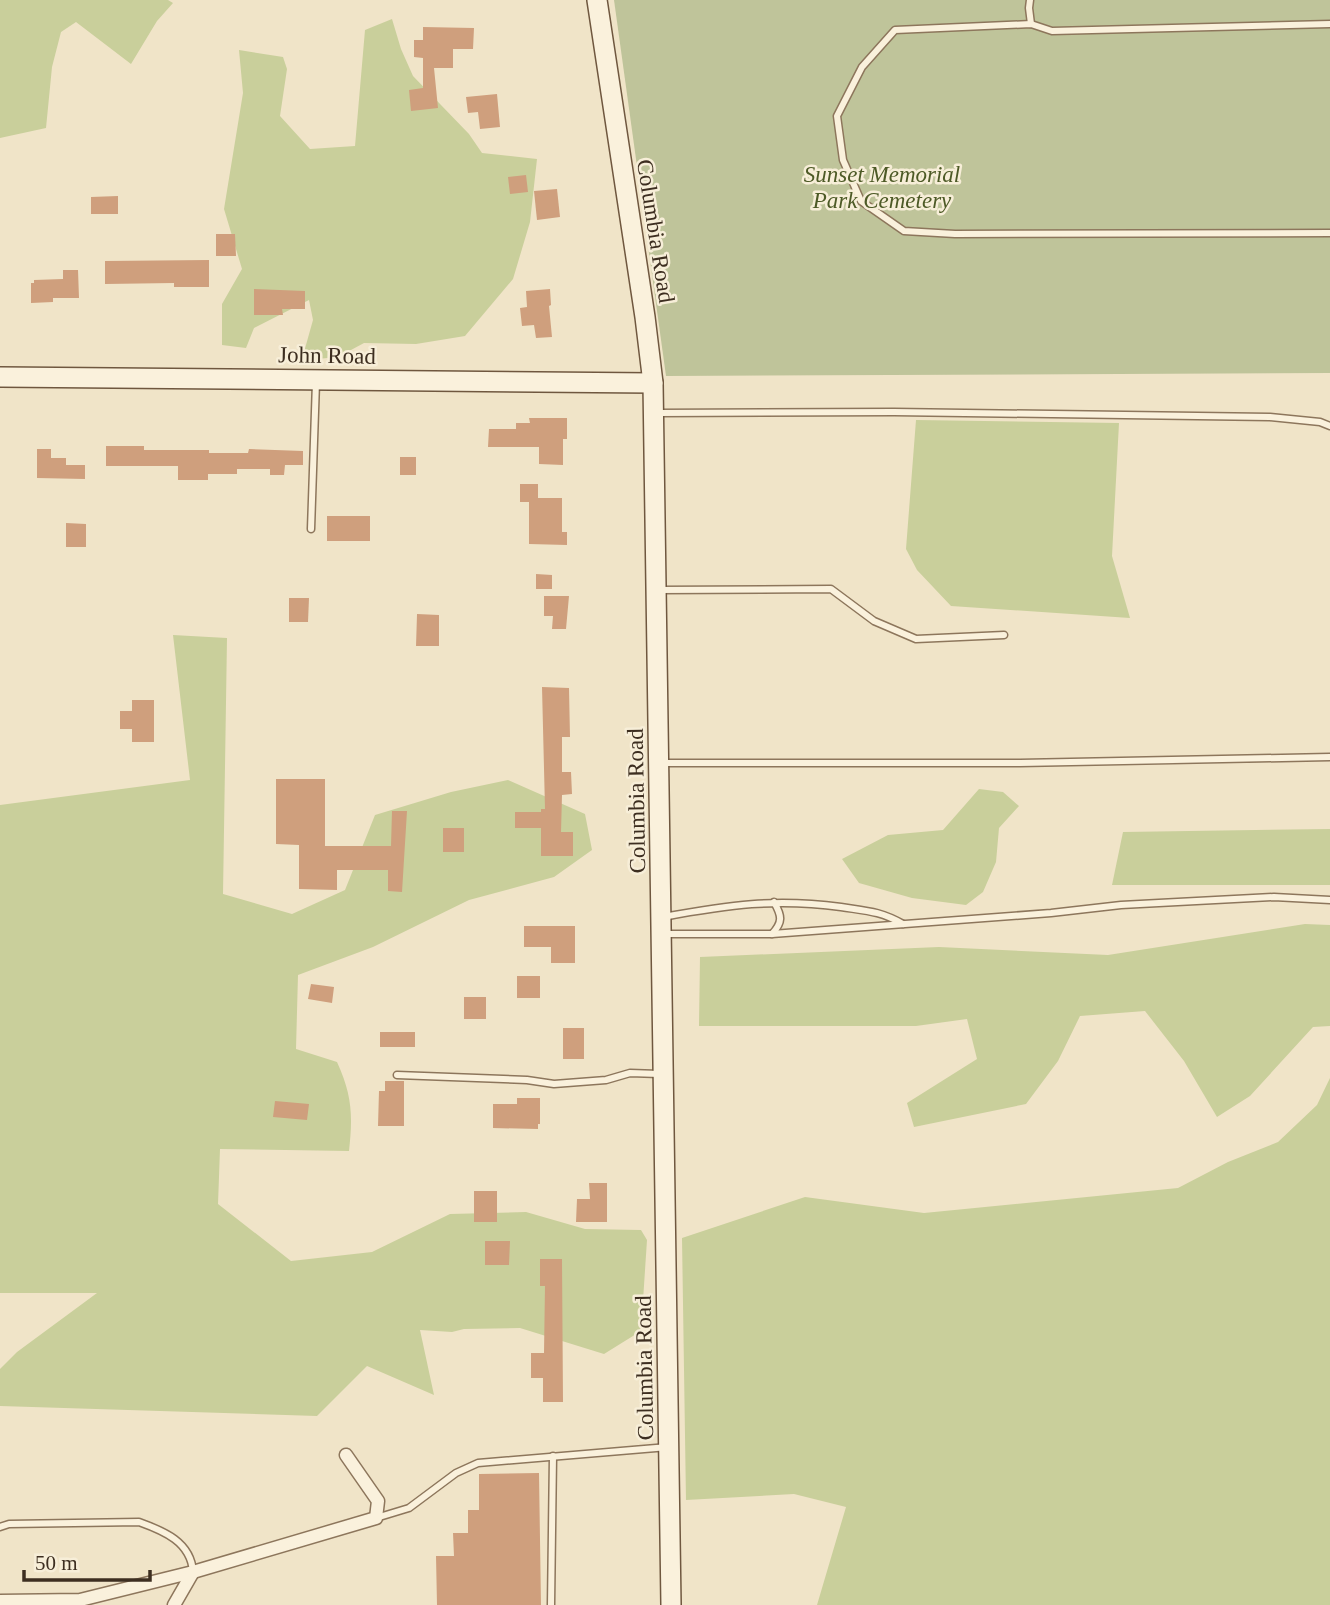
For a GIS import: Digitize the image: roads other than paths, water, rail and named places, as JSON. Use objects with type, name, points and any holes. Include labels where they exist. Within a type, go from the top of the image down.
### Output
[{"type":"main road","name":"Columbia Road","points":[[597,0],[653,383],[671,1605]]},
{"type":"main road","name":"John Road","points":[[0,377],[653,383]]},
{"type":"street","points":[[0,1601],[29,1603],[80,1600],[192,1572],[376,1518],[379,1501],[346,1455]]},
{"type":"street","points":[[174,1605],[192,1572]]},
{"type":"lane","points":[[1030,0],[1028,8],[1031,24]]},
{"type":"lane","points":[[1330,24],[1052,31],[1031,24],[895,30],[862,67],[837,116],[843,160],[861,201],[904,231],[955,234],[1330,233]]},
{"type":"lane","points":[[311,529],[316,380]]},
{"type":"lane","points":[[653,413],[894,412],[1270,417],[1320,422],[1330,426]]},
{"type":"lane","points":[[657,590],[831,589],[874,621],[916,639],[1004,635]]},
{"type":"lane","points":[[660,763],[1020,763],[1330,757]]},
{"type":"lane","points":[[662,926],[772,934],[1121,905],[1275,897],[1330,900]]},
{"type":"lane","points":[[772,934],[780,925],[781,915],[774,902]]},
{"type":"lane","points":[[662,926],[727,905],[774,902],[814,903],[883,913],[905,925]]},
{"type":"lane","points":[[397,1075],[527,1080],[554,1084],[606,1080],[630,1073],[665,1074]]},
{"type":"lane","points":[[376,1518],[409,1508],[456,1473],[478,1463],[670,1447]]},
{"type":"lane","points":[[551,1605],[553,1456]]},
{"type":"lane","points":[[0,1527],[9,1524],[139,1522],[181,1543],[192,1560],[192,1572]]},
{"type":"park label","name":"Sunset Memorial Park Cemetery","points":[[882,187]]}]
